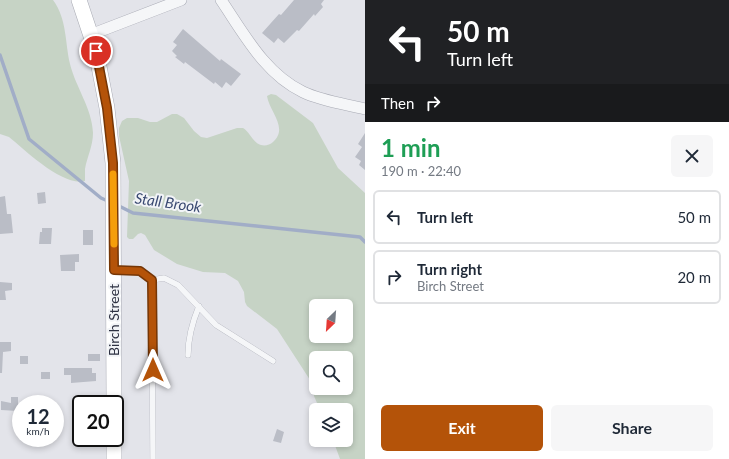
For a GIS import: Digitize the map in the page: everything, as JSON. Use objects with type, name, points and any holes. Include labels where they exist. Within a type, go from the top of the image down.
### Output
[{"type":"street","name":"Birch Street","points":[[79,0],[96,51],[107,108],[113,163],[114,395]]},
{"type":"street","points":[[90,35],[181,0]]},
{"type":"street","points":[[221,0],[257,55],[282,79],[303,92],[365,110]]},
{"type":"street","points":[[114,447],[114,459]]},
{"type":"lane","points":[[114,270],[140,271],[152,280],[164,278],[178,285],[216,325],[273,361]]},
{"type":"lane","points":[[152,280],[153,459]]},
{"type":"lane","points":[[188,355],[189,333],[199,306]]},
{"type":"green space","points":[[0,0],[53,0],[58,7],[65,31],[70,64],[90,115],[92,124],[93,138],[85,169],[85,181],[76,181],[56,173],[34,158],[9,137],[0,134]]},
{"type":"green space","points":[[271,94],[276,95],[313,123],[338,168],[365,193],[365,459],[340,459],[336,447],[353,447],[353,403],[317,403],[314,395],[353,395],[353,351],[309,351],[309,378],[277,329],[247,306],[244,292],[238,281],[225,273],[203,272],[177,264],[154,250],[145,235],[141,233],[133,239],[129,239],[127,237],[129,181],[119,136],[119,128],[122,121],[127,118],[138,118],[150,122],[157,122],[172,114],[177,114],[184,118],[194,131],[201,137],[207,138],[237,128],[243,128],[258,144],[266,145],[273,142],[279,131],[277,119],[268,102],[267,96]]},
{"type":"building","points":[[294,0],[324,0],[321,4],[323,7],[315,16],[314,14],[299,31],[297,30],[284,43],[278,38],[274,43],[262,33]]},
{"type":"building","points":[[183,29],[220,61],[221,59],[241,74],[231,86],[226,82],[222,88],[215,82],[214,84],[185,62],[184,64],[175,57],[177,56],[172,51],[177,45],[173,42]]},
{"type":"building","points":[[365,133],[365,170],[359,165],[361,161],[355,157],[362,147],[358,144]]},
{"type":"building","points":[[45,192],[46,203],[38,204],[37,193]]},
{"type":"building","points":[[5,196],[7,214],[11,214],[13,233],[0,234],[0,197]]},
{"type":"building","points":[[42,228],[52,228],[51,244],[39,244],[40,232],[42,232]]},
{"type":"building","points":[[83,230],[93,230],[93,245],[83,245]]},
{"type":"building","points":[[79,254],[79,262],[75,262],[75,271],[61,271],[60,255]]},
{"type":"building","points":[[0,282],[12,283],[12,290],[5,291],[6,300],[0,300]]},
{"type":"building","points":[[0,342],[11,342],[11,351],[3,352],[2,373],[0,373]]},
{"type":"building","points":[[88,354],[100,354],[100,361],[88,361]]},
{"type":"building","points":[[20,356],[28,356],[28,364],[20,364]]},
{"type":"building","points":[[64,368],[92,368],[92,373],[96,373],[96,381],[71,383],[71,375],[64,375]]},
{"type":"building","points":[[41,372],[50,372],[50,379],[41,379]]},
{"type":"building","points":[[12,397],[12,411],[1,410],[1,401],[11,403]]},
{"type":"building","points":[[277,429],[284,432],[281,443],[273,441]]},
{"type":"waterway","name":"Stall Brook","points":[[0,55],[29,139],[101,198],[110,202]]},
{"type":"waterway","name":"Stall Brook","points":[[117,205],[133,213],[360,237],[365,242]]},
{"type":"slow traffic","points":[[113,174],[114,244]]},
{"type":"route","points":[[96,51],[107,108],[113,163],[114,270],[140,271],[152,280],[153,370]]}]
